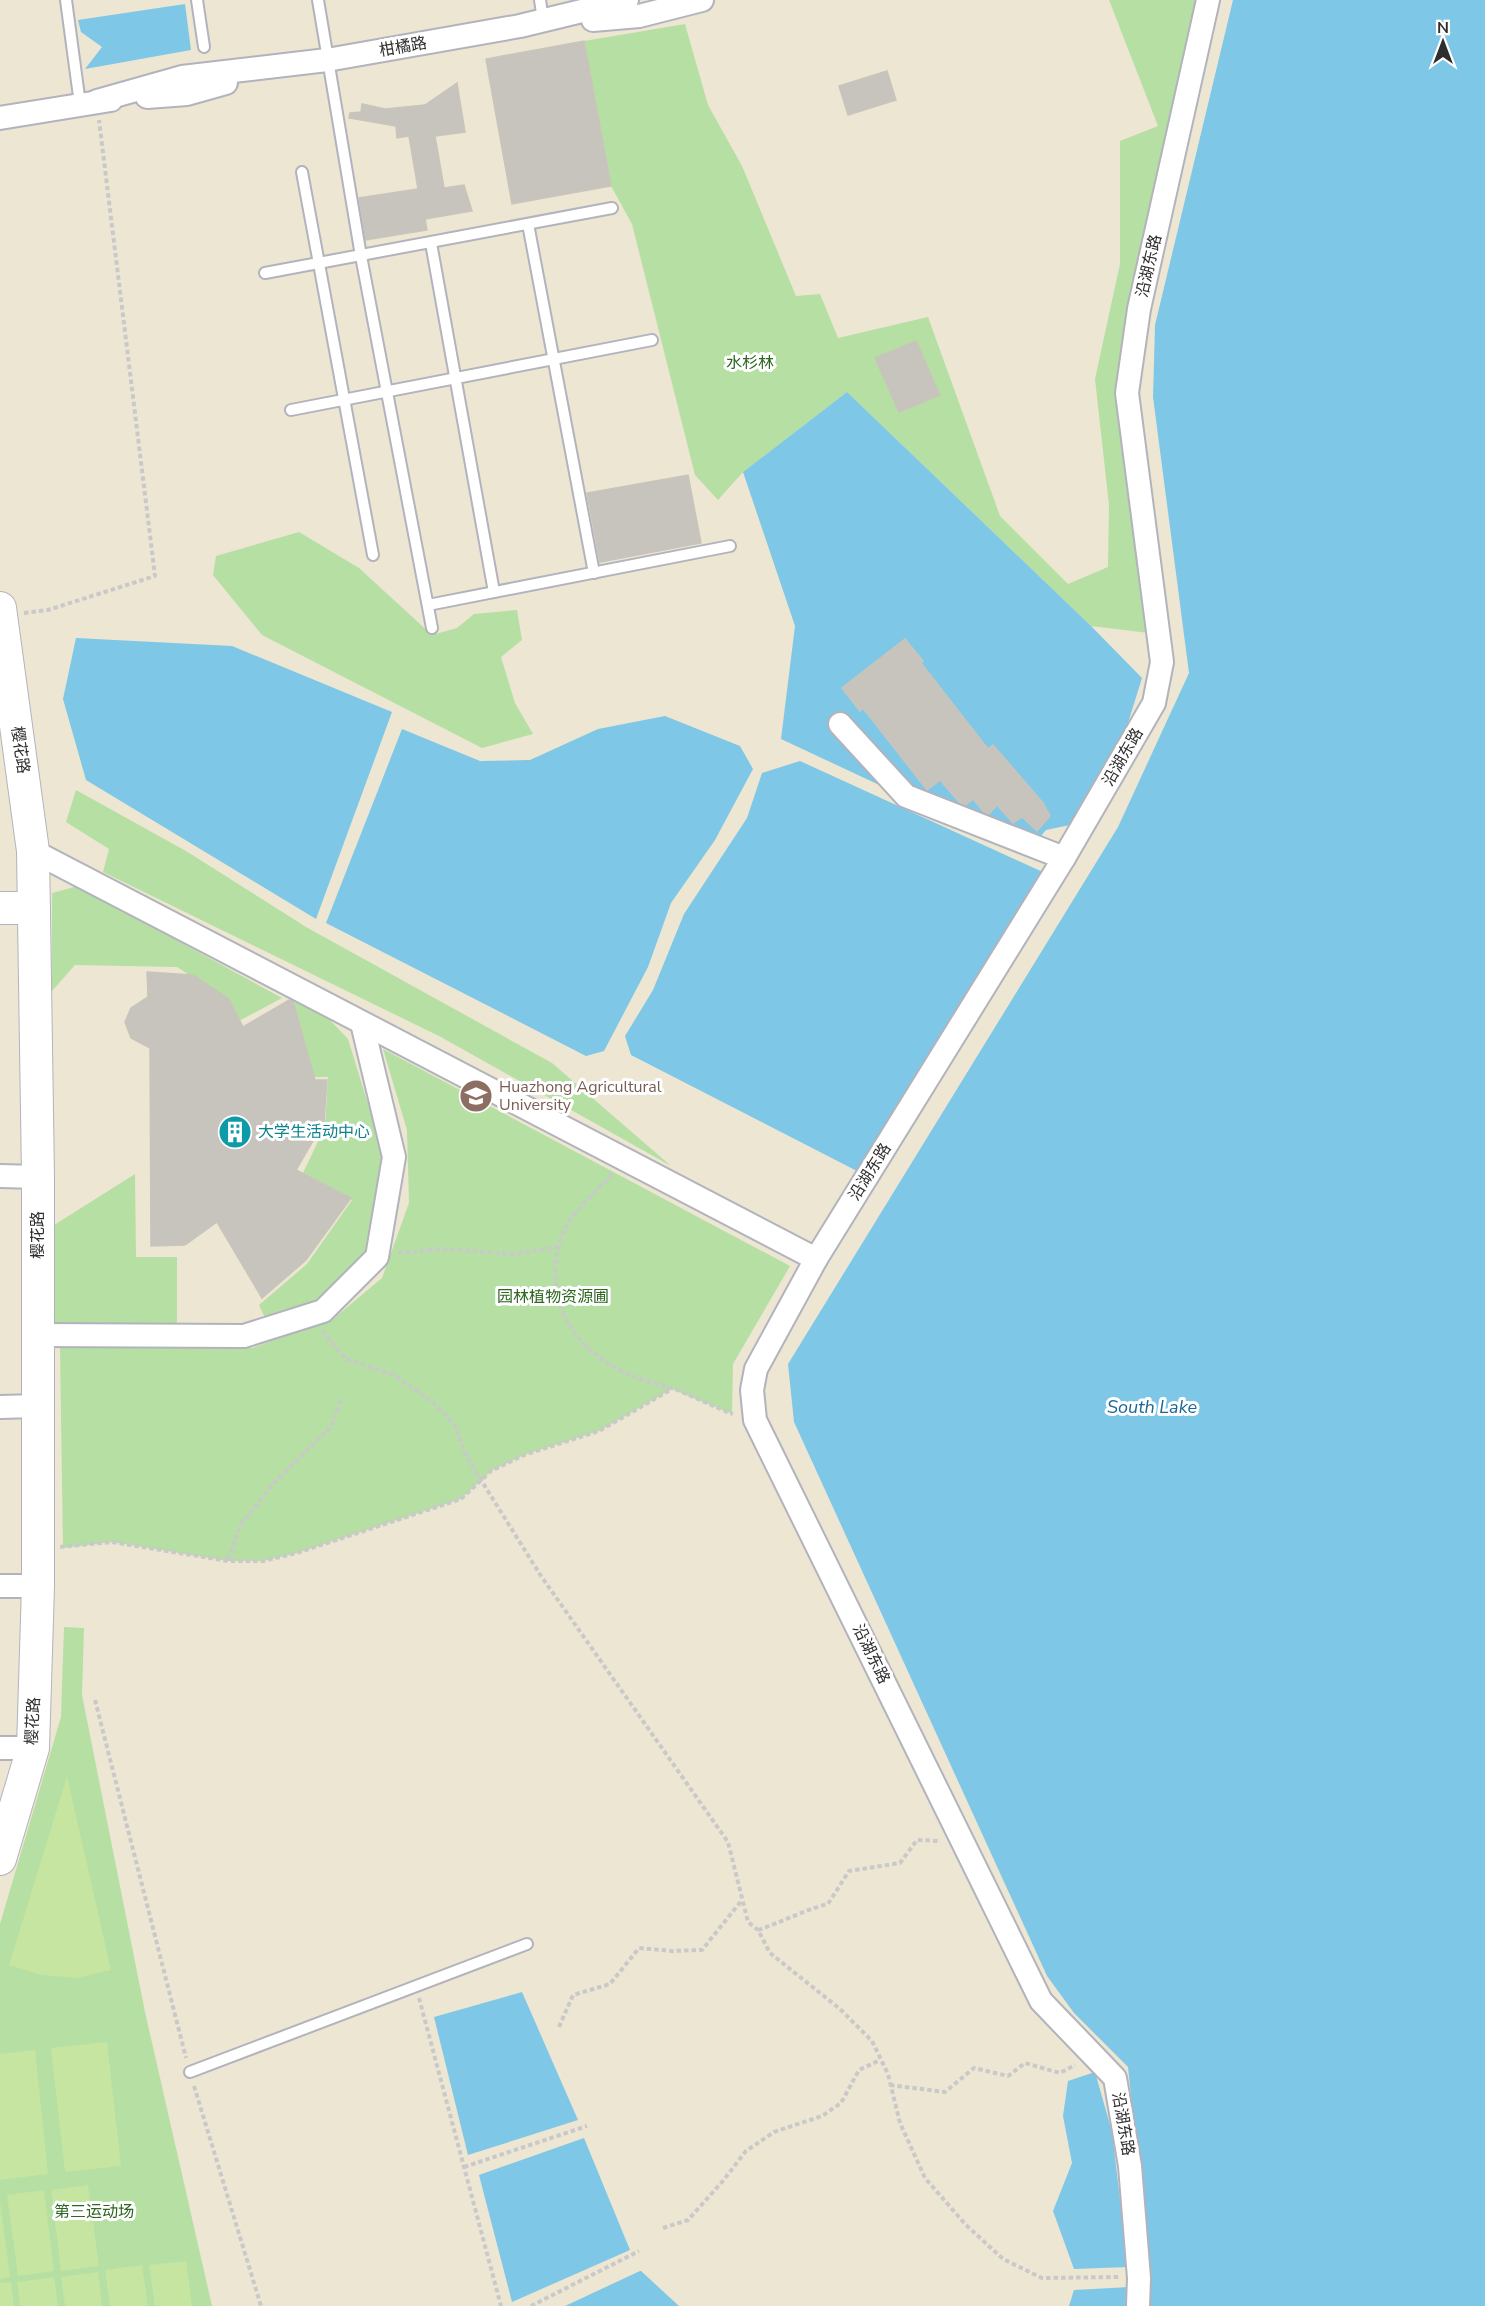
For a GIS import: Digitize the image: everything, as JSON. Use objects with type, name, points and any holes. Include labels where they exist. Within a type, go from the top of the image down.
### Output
[{"type":"street","name":"柑橘路","points":[[520,26],[542,10],[627,0]]},
{"type":"street","name":"柑橘路","points":[[0,118],[89,103],[182,77],[327,60],[520,26],[639,16],[702,0]]},
{"type":"street","name":"沿湖东路","points":[[1138,2306],[1139,2278],[1130,2166],[1115,2078],[1041,2001],[755,1420],[752,1390],[756,1369],[816,1259],[1064,858],[1154,703],[1162,662],[1127,393],[1139,309],[1208,0]]},
{"type":"street","name":"樱花路","points":[[0,1859],[33,1748],[38,1586],[38,1177],[33,851],[1,612]]},
{"type":"street","points":[[840,724],[906,796],[1064,858]]},
{"type":"street","points":[[33,851],[816,1259]]},
{"type":"street","points":[[0,908],[34,908]]},
{"type":"street","points":[[38,1335],[244,1336],[323,1311],[377,1257],[394,1158],[362,1023]]},
{"type":"street","points":[[0,1176],[38,1177]]},
{"type":"street","points":[[0,1407],[37,1406]]},
{"type":"street","points":[[0,1586],[38,1586]]},
{"type":"street","points":[[0,1748],[33,1748]]},
{"type":"lane","points":[[66,0],[89,103]]},
{"type":"lane","points":[[197,0],[204,47]]},
{"type":"lane","points":[[318,0],[361,256],[432,628]]},
{"type":"lane","points":[[302,172],[373,555]]},
{"type":"lane","points":[[265,273],[612,208]]},
{"type":"lane","points":[[528,224],[594,573]]},
{"type":"lane","points":[[431,243],[494,592]]},
{"type":"lane","points":[[291,410],[652,340]]},
{"type":"lane","points":[[428,605],[730,546]]},
{"type":"lane","points":[[190,2072],[527,1944]]},
{"type":"path","points":[[1,612],[48,610],[155,576],[89,103]]},
{"type":"path","points":[[624,1159],[576,1213],[566,1228],[558,1247],[554,1270],[558,1300],[567,1323],[586,1349],[642,1380],[672,1389],[732,1414],[755,1420]]},
{"type":"path","points":[[377,1257],[408,1250],[443,1249],[514,1254],[558,1247]]},
{"type":"path","points":[[308,1315],[346,1359],[394,1376],[434,1403],[455,1425],[466,1456],[541,1576],[728,1842],[748,1922],[758,1930],[770,1953],[840,2009],[872,2041],[890,2085],[900,2123],[925,2178],[966,2225],[1003,2259],[1042,2278],[1139,2278]]},
{"type":"path","points":[[38,1546],[63,1548],[112,1542],[228,1561],[263,1561],[297,1553],[460,1499],[490,1471],[524,1455],[599,1431],[672,1389]]},
{"type":"path","points":[[228,1561],[241,1524],[273,1484],[332,1427],[342,1397]]},
{"type":"path","points":[[95,1700],[190,2072],[261,2306]]},
{"type":"path","points":[[758,1930],[788,1920],[807,1909],[828,1904],[849,1871],[900,1863],[917,1840],[964,1842]]},
{"type":"path","points":[[559,2027],[573,1995],[610,1984],[639,1948],[702,1950],[742,1900]]},
{"type":"path","points":[[415,1986],[501,2306]]},
{"type":"path","points":[[663,2228],[688,2220],[746,2151],[774,2132],[822,2116],[841,2103],[859,2070],[880,2060]]},
{"type":"path","points":[[890,2085],[945,2092],[974,2068],[1008,2076],[1025,2063],[1060,2073],[1078,2063],[1103,2064]]},
{"type":"path","points":[[464,2167],[587,2126]]},
{"type":"path","points":[[531,2306],[639,2251]]},
{"type":"shaded area","name":"Huazhong Agricultural University","points":[[0,0],[1233,0],[1155,325],[1153,398],[1189,673],[1118,827],[788,1364],[794,1423],[1047,1976],[1074,2013],[1128,2067],[1149,2271],[1150,2306],[0,2306]]},
{"type":"green space","name":"水杉林","points":[[1109,0],[1201,0],[1118,393],[1149,633],[1091,626],[847,392],[743,472],[718,500],[695,475],[632,224],[611,186],[584,41],[685,24],[708,105],[742,166],[796,296],[820,294],[838,338],[928,317],[1000,516],[1068,584],[1108,567],[1109,505],[1095,379],[1120,264],[1120,141],[1158,126]]},
{"type":"green space","points":[[299,532],[359,568],[432,635],[457,628],[474,614],[517,610],[522,640],[501,657],[515,703],[533,734],[482,748],[262,635],[213,575],[216,556]]},
{"type":"green space","points":[[76,790],[186,851],[306,927],[552,1063],[671,1166],[441,1037],[103,872],[109,849],[66,822]]},
{"type":"green space","points":[[78,886],[282,998],[235,1023],[220,995],[177,967],[75,965],[52,991],[52,893]]},
{"type":"green space","points":[[292,1001],[326,1016],[348,1039],[383,1153],[369,1248],[320,1306],[268,1324],[259,1305],[307,1264],[352,1200],[303,1173],[325,1127],[328,1077],[313,1077]]},
{"type":"green space","name":"园林植物资源圃","points":[[383,1049],[790,1266],[733,1364],[732,1414],[672,1389],[599,1431],[524,1455],[491,1471],[461,1499],[297,1553],[263,1561],[228,1561],[112,1542],[63,1548],[60,1348],[252,1348],[333,1319],[382,1278],[409,1203],[407,1130]]},
{"type":"green space","points":[[135,1174],[136,1257],[177,1257],[177,1333],[65,1334],[49,1317],[51,1227]]},
{"type":"green space","name":"第三运动场","points":[[64,1627],[84,1628],[82,1695],[145,2012],[212,2306],[0,2306],[0,1924],[61,1717]]},
{"type":"green space","points":[[67,1776],[111,1970],[78,1978],[41,1975],[9,1965]]},
{"type":"green space","points":[[107,2042],[121,2166],[65,2172],[51,2048]]},
{"type":"green space","points":[[35,2050],[48,2174],[0,2180],[0,2054]]},
{"type":"green space","points":[[88,2185],[99,2266],[61,2271],[51,2190]]},
{"type":"green space","points":[[44,2190],[54,2271],[18,2276],[7,2195]]},
{"type":"green space","points":[[0,2201],[10,2277],[0,2279]]},
{"type":"green space","points":[[186,2261],[192,2306],[155,2306],[149,2265]]},
{"type":"green space","points":[[142,2265],[148,2306],[110,2306],[105,2270]]},
{"type":"green space","points":[[98,2272],[102,2306],[65,2306],[61,2277]]},
{"type":"green space","points":[[54,2277],[58,2306],[20,2306],[17,2282]]},
{"type":"green space","points":[[11,2282],[14,2306],[0,2306],[0,2283]]},
{"type":"water","name":"South Lake","points":[[1233,0],[1485,0],[1485,2306],[1150,2306],[1149,2271],[1128,2067],[1074,2013],[1047,1976],[794,1422],[788,1364],[1118,827],[1189,673],[1153,397],[1155,325]]},
{"type":"water","points":[[185,4],[191,50],[85,69],[102,47],[81,32],[78,20]]},
{"type":"water","points":[[847,392],[1091,626],[1142,678],[1123,739],[1070,825],[1046,830],[1030,849],[905,797],[781,739],[795,626],[743,472]]},
{"type":"water","points":[[76,638],[232,646],[392,712],[316,919],[86,780],[63,699]]},
{"type":"water","points":[[665,716],[740,746],[753,769],[715,840],[671,903],[648,967],[604,1051],[586,1056],[326,923],[402,729],[480,761],[530,760],[598,729]]},
{"type":"water","points":[[800,761],[1045,873],[857,1171],[631,1055],[625,1036],[653,990],[684,914],[747,818],[762,773]]},
{"type":"water","points":[[522,1992],[578,2120],[468,2155],[434,2017]]},
{"type":"water","points":[[1095,2072],[1112,2132],[1128,2267],[1074,2269],[1053,2211],[1072,2163],[1063,2116],[1068,2081]]},
{"type":"water","points":[[584,2138],[630,2250],[512,2302],[479,2175]]},
{"type":"water","points":[[640,2271],[679,2306],[565,2306]]},
{"type":"water","points":[[1130,2287],[1131,2306],[1069,2306],[1074,2290]]},
{"type":"building","points":[[584,41],[611,186],[512,204],[486,59]]},
{"type":"building","points":[[887,71],[896,100],[848,115],[839,86]]},
{"type":"building","points":[[457,83],[465,132],[435,136],[444,188],[464,185],[472,211],[425,219],[427,230],[366,240],[359,198],[418,189],[409,136],[397,138],[396,126],[349,118],[350,113],[361,112],[362,104],[385,109],[425,105]]},
{"type":"building","points":[[916,341],[940,395],[899,412],[875,358]]},
{"type":"building","points":[[688,475],[701,543],[600,562],[587,493]]},
{"type":"building","points":[[905,639],[988,749],[993,745],[1043,803],[1050,816],[1037,831],[1022,817],[1013,823],[997,805],[989,814],[984,812],[973,799],[966,805],[960,803],[940,780],[927,790],[863,708],[860,711],[842,688]]},
{"type":"building","name":"大学生活动中心","points":[[147,972],[193,975],[229,999],[243,1027],[289,1000],[293,1001],[315,1080],[327,1080],[324,1122],[296,1170],[351,1198],[306,1260],[262,1298],[217,1222],[185,1245],[151,1246],[150,1048],[131,1038],[125,1022],[131,1008],[148,997]]},
{"type":"place","name":"Huazhong Agricultural University","points":[[476,1096]]},
{"type":"place","name":"大学生活动中心","points":[[235,1132]]}]
